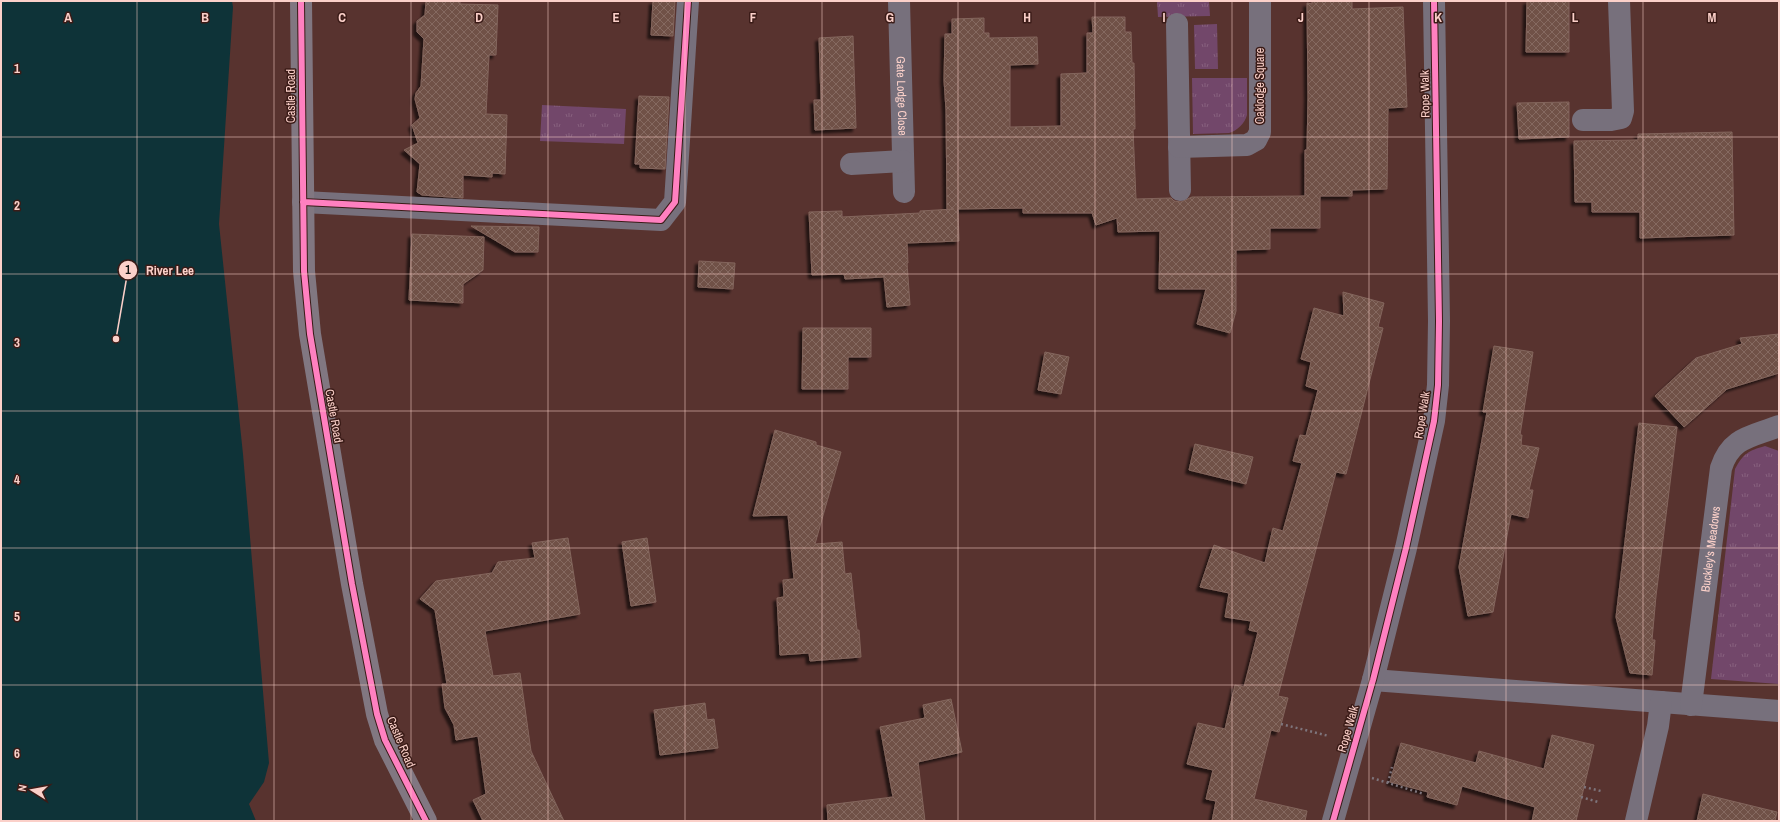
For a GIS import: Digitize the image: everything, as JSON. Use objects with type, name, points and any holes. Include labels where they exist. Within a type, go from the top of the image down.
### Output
[{"type":"main road","name":"Castle Road","points":[[301,1],[302,202],[304,271],[310,334],[352,584],[377,714],[385,740],[426,821]]},
{"type":"street","points":[[302,202],[661,220],[675,202],[688,1]]},
{"type":"street","name":"Gate Lodge Close","points":[[899,1],[904,192]]},
{"type":"street","name":"Oaklodge Square","points":[[1179,147],[1247,145],[1256,140],[1260,132],[1260,1]]},
{"type":"street","name":"Rope Walk","points":[[1333,821],[1373,680],[1423,477],[1434,421],[1438,385],[1439,321],[1434,1]]},
{"type":"street","points":[[1583,120],[1611,120],[1621,118],[1623,111],[1619,1]]},
{"type":"street","points":[[1177,24],[1180,190]]},
{"type":"street","points":[[851,164],[903,161]]},
{"type":"street","name":"Buckley's Meadows","points":[[1691,705],[1721,468],[1727,453],[1736,443],[1779,426]]},
{"type":"street","points":[[1373,680],[1779,711]]},
{"type":"street","points":[[1636,821],[1658,726],[1661,702]]},
{"type":"path","points":[[1281,724],[1331,736]]},
{"type":"path","points":[[1388,783],[1392,767]]},
{"type":"path","points":[[1370,778],[1424,794]]},
{"type":"path","points":[[1584,787],[1601,791]]},
{"type":"path","points":[[1581,797],[1598,802]]},
{"type":"green space","points":[[1157,1],[1209,1],[1210,16],[1158,17]]},
{"type":"green space","points":[[1217,24],[1218,69],[1195,69],[1194,25]]},
{"type":"green space","points":[[1192,78],[1247,78],[1247,115],[1240,126],[1229,133],[1193,134]]},
{"type":"green space","points":[[542,105],[626,109],[624,144],[540,141]]},
{"type":"green space","points":[[1765,446],[1779,451],[1779,684],[1711,679],[1735,469],[1747,453]]},
{"type":"water","points":[[1,1],[232,1],[233,7],[219,224],[243,454],[269,763],[264,782],[249,804],[256,821],[1,821]]},
{"type":"building","points":[[426,1],[460,1],[460,4],[498,5],[496,55],[489,55],[486,114],[507,115],[505,174],[492,173],[492,177],[463,175],[463,198],[422,195],[417,192],[420,164],[404,150],[418,143],[412,125],[420,118],[415,99],[416,93],[421,86],[424,39],[417,32],[417,21],[425,15]]},
{"type":"building","points":[[653,1],[675,1],[673,36],[651,35]]},
{"type":"building","points":[[1312,1],[1352,1],[1352,9],[1403,7],[1407,107],[1388,108],[1387,189],[1352,190],[1352,196],[1320,196],[1320,228],[1270,228],[1270,249],[1236,250],[1236,311],[1230,333],[1197,324],[1206,289],[1159,289],[1160,231],[1118,232],[1117,218],[1096,225],[1092,213],[1023,213],[1023,208],[958,209],[959,241],[907,243],[910,305],[887,307],[884,277],[845,279],[844,274],[812,275],[809,212],[842,211],[842,217],[920,213],[920,211],[947,209],[946,110],[944,80],[945,34],[952,34],[952,19],[984,18],[984,33],[989,33],[989,38],[1037,37],[1038,64],[1010,65],[1010,127],[1061,126],[1061,74],[1087,73],[1087,33],[1093,33],[1092,17],[1125,17],[1125,32],[1131,32],[1132,63],[1134,63],[1135,129],[1133,129],[1136,199],[1171,198],[1174,201],[1181,202],[1192,197],[1305,196],[1305,150],[1307,150],[1308,97],[1307,3],[1312,4]]},
{"type":"building","points":[[1527,1],[1569,1],[1569,52],[1526,52]]},
{"type":"building","points":[[853,36],[856,128],[815,130],[814,100],[821,100],[819,38]]},
{"type":"building","points":[[639,96],[669,97],[665,169],[640,168],[640,164],[635,164]]},
{"type":"building","points":[[1569,102],[1569,137],[1519,139],[1517,103]]},
{"type":"building","points":[[1732,132],[1734,235],[1640,238],[1640,212],[1592,212],[1592,202],[1575,202],[1574,141],[1638,140],[1638,134]]},
{"type":"building","points":[[471,226],[539,227],[538,252],[515,252]]},
{"type":"building","points":[[412,234],[484,237],[483,270],[463,284],[463,303],[409,300]]},
{"type":"building","points":[[699,261],[735,263],[733,289],[698,287]]},
{"type":"building","points":[[1343,292],[1384,303],[1378,327],[1383,328],[1346,474],[1336,472],[1278,696],[1288,698],[1279,732],[1271,730],[1254,799],[1307,811],[1305,821],[1212,821],[1216,801],[1206,799],[1213,770],[1187,764],[1198,723],[1225,729],[1235,685],[1244,687],[1258,632],[1249,630],[1251,621],[1225,617],[1229,593],[1200,587],[1214,545],[1265,563],[1273,528],[1283,531],[1302,463],[1293,461],[1300,435],[1306,436],[1318,390],[1306,386],[1311,362],[1301,359],[1314,308],[1344,316]]},
{"type":"building","points":[[803,328],[871,328],[871,357],[848,357],[848,389],[802,389]]},
{"type":"building","points":[[1779,334],[1779,373],[1727,389],[1684,427],[1655,396],[1696,358],[1742,344],[1740,338]]},
{"type":"building","points":[[1494,346],[1533,352],[1520,435],[1522,435],[1521,445],[1539,448],[1529,490],[1533,490],[1528,518],[1511,514],[1493,612],[1468,616],[1459,567],[1487,412],[1483,412]]},
{"type":"building","points":[[1045,352],[1069,357],[1061,394],[1038,390]]},
{"type":"building","points":[[1639,423],[1677,427],[1656,596],[1652,640],[1655,640],[1652,675],[1630,673],[1616,617]]},
{"type":"building","points":[[775,430],[816,442],[816,445],[841,452],[815,544],[842,542],[845,574],[851,573],[857,630],[859,630],[861,657],[810,661],[809,653],[780,655],[777,598],[784,597],[783,580],[794,579],[788,515],[753,516]]},
{"type":"building","points":[[1195,444],[1253,457],[1246,484],[1189,470]]},
{"type":"building","points":[[568,538],[580,614],[485,631],[493,676],[520,673],[531,751],[564,821],[483,821],[473,800],[486,794],[478,736],[456,740],[454,725],[445,708],[442,684],[447,684],[435,610],[420,599],[436,581],[492,573],[498,562],[535,558],[532,543]]},
{"type":"building","points":[[647,538],[656,602],[631,606],[622,542]]},
{"type":"building","points":[[951,699],[962,752],[918,762],[925,821],[828,821],[827,805],[893,797],[880,727],[925,718],[923,705]]},
{"type":"building","points":[[705,703],[707,720],[714,719],[718,748],[660,755],[654,710]]},
{"type":"building","points":[[1552,735],[1594,745],[1576,821],[1532,821],[1535,807],[1462,786],[1457,805],[1427,797],[1428,792],[1390,782],[1401,743],[1476,763],[1479,751],[1544,769]]},
{"type":"building","points":[[1703,794],[1777,812],[1775,821],[1697,821]]},
{"type":"cycle path","points":[[301,1],[304,271],[310,334],[352,584],[377,714],[385,740],[426,821]]},
{"type":"cycle path","points":[[303,202],[661,220],[675,202],[688,1]]},
{"type":"cycle path","points":[[1333,821],[1373,680],[1406,548],[1434,421],[1438,385],[1439,321],[1434,1]]},
{"type":"place","name":"River Lee","points":[[116,339]]}]
